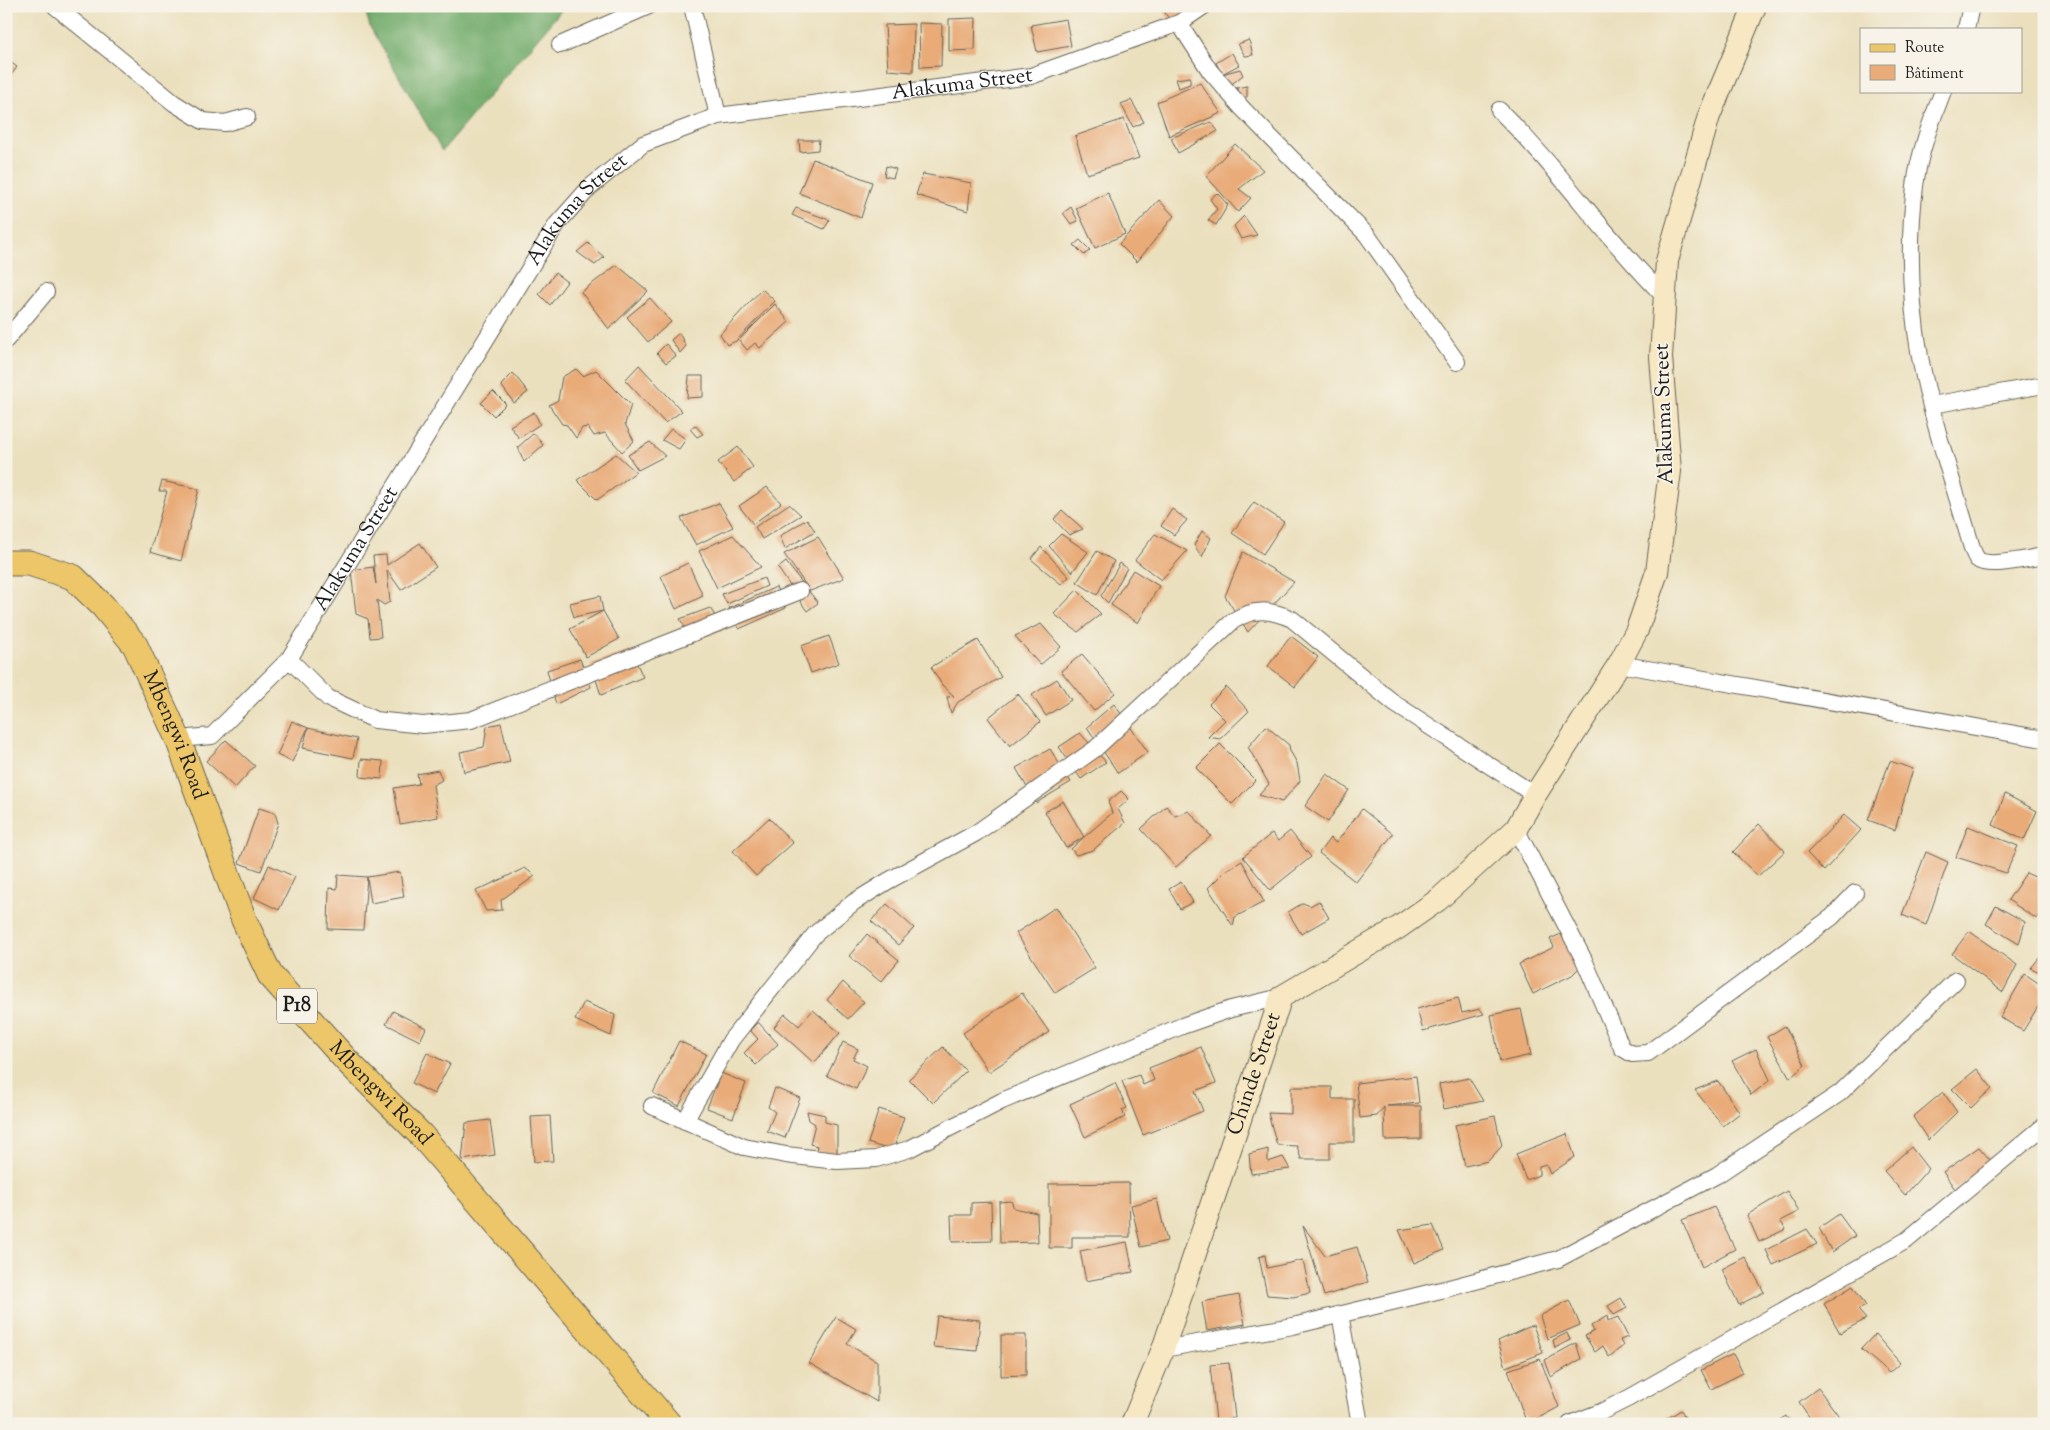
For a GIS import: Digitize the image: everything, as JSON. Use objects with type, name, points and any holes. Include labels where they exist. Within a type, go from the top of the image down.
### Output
[{"type":"main road","name":"Mbengwi Road","points":[[6,563],[29,563],[74,577],[103,606],[135,645],[178,739],[244,920],[270,976],[347,1061],[421,1135],[669,1424]]},
{"type":"street","points":[[55,6],[174,103],[203,121],[225,123],[247,117]]},
{"type":"street","points":[[560,45],[649,6]]},
{"type":"street","points":[[692,6],[718,116]]},
{"type":"street","name":"Alakuma Street","points":[[178,739],[212,736],[289,659],[557,224],[589,188],[643,144],[718,116],[1031,76],[1179,23],[1204,6]]},
{"type":"street","name":"Alakuma Street","points":[[1516,830],[1535,795],[1619,664],[1637,630],[1657,572],[1670,470],[1661,357],[1667,261],[1709,116],[1755,6]]},
{"type":"street","points":[[1966,28],[1971,6]]},
{"type":"street","points":[[1179,23],[1210,71],[1242,108],[1367,235],[1457,362]]},
{"type":"street","points":[[1943,92],[1921,159],[1915,185],[1911,237],[1911,290],[1920,357],[1972,548],[1978,559],[1986,562],[2001,562],[2044,556]]},
{"type":"street","points":[[1500,110],[1536,147],[1637,269],[1664,295]]},
{"type":"street","points":[[6,340],[46,292]]},
{"type":"street","points":[[1932,405],[2044,385]]},
{"type":"street","points":[[289,659],[328,698],[374,720],[423,725],[471,720],[800,591]]},
{"type":"street","points":[[685,1121],[730,1040],[815,934],[854,902],[888,881],[976,834],[1095,749],[1233,621],[1245,613],[1258,610],[1276,612],[1292,619],[1395,704],[1535,795]]},
{"type":"street","points":[[1619,664],[2044,739]]},
{"type":"street","points":[[1516,830],[1584,960],[1622,1048],[1632,1054],[1648,1053],[1832,917],[1855,893]]},
{"type":"street","name":"Chinde Street","points":[[1132,1424],[1163,1349],[1281,997],[1398,928],[1438,900],[1516,830]]},
{"type":"street","points":[[1163,1349],[1294,1326],[1449,1288],[1558,1258],[1717,1175],[1840,1092],[1956,980]]},
{"type":"street","points":[[652,1106],[744,1147],[786,1155],[837,1161],[876,1159],[909,1149],[1002,1101],[1182,1026],[1232,1008],[1281,997]]},
{"type":"street","points":[[1570,1424],[1601,1412],[1628,1398],[1907,1240],[2044,1126]]},
{"type":"street","points":[[1340,1314],[1360,1424]]},
{"type":"green space","points":[[364,6],[565,6],[442,151],[370,27]]},
{"type":"building","points":[[1161,6],[1195,6],[1170,21]]},
{"type":"building","points":[[976,18],[975,50],[949,51],[949,19]]},
{"type":"building","points":[[1066,19],[1071,46],[1037,52],[1031,25]]},
{"type":"building","points":[[919,23],[942,24],[941,66],[920,67]]},
{"type":"building","points":[[914,24],[913,72],[888,70],[885,25]]},
{"type":"building","points":[[1249,40],[1253,55],[1245,56],[1238,44]]},
{"type":"building","points":[[1232,53],[1239,65],[1222,74],[1216,63]]},
{"type":"building","points":[[6,59],[17,67],[6,82]]},
{"type":"building","points":[[1240,69],[1243,75],[1228,87],[1222,74]]},
{"type":"building","points":[[1190,77],[1190,84],[1179,88],[1176,79]]},
{"type":"building","points":[[1200,83],[1221,113],[1169,136],[1157,102]]},
{"type":"building","points":[[1247,86],[1247,97],[1237,98],[1231,89]]},
{"type":"building","points":[[1131,100],[1144,122],[1133,127],[1121,104]]},
{"type":"building","points":[[1124,119],[1139,158],[1087,174],[1075,136]]},
{"type":"building","points":[[1211,122],[1218,131],[1178,153],[1171,138]]},
{"type":"building","points":[[799,140],[819,140],[818,150],[800,152]]},
{"type":"building","points":[[1235,144],[1263,170],[1239,189],[1251,198],[1238,212],[1206,176]]},
{"type":"building","points":[[813,159],[872,182],[861,218],[799,193]]},
{"type":"building","points":[[886,166],[896,169],[893,178],[884,176]]},
{"type":"building","points":[[923,174],[971,183],[968,211],[916,195]]},
{"type":"building","points":[[1108,193],[1125,234],[1095,248],[1076,208]]},
{"type":"building","points":[[1217,193],[1228,205],[1216,225],[1208,220],[1217,209],[1210,199]]},
{"type":"building","points":[[1159,200],[1174,216],[1137,262],[1119,244]]},
{"type":"building","points":[[1071,207],[1078,221],[1071,224],[1063,213]]},
{"type":"building","points":[[796,208],[830,220],[824,229],[792,215]]},
{"type":"building","points":[[1244,216],[1257,235],[1241,239],[1234,226]]},
{"type":"building","points":[[1080,240],[1090,250],[1084,255],[1074,245]]},
{"type":"building","points":[[588,243],[604,257],[595,265],[577,252]]},
{"type":"building","points":[[617,265],[648,291],[609,329],[581,292]]},
{"type":"building","points":[[555,273],[567,282],[550,305],[539,294]]},
{"type":"building","points":[[762,289],[775,301],[736,341],[727,345],[720,334]]},
{"type":"building","points":[[650,298],[671,322],[648,342],[627,317]]},
{"type":"building","points":[[775,304],[789,322],[760,348],[755,343],[747,350],[739,340]]},
{"type":"building","points":[[679,333],[686,346],[680,353],[671,340]]},
{"type":"building","points":[[666,344],[676,356],[666,363],[657,353]]},
{"type":"building","points":[[639,365],[682,411],[665,423],[625,380]]},
{"type":"building","points":[[576,369],[583,376],[596,370],[631,405],[625,424],[634,441],[622,452],[605,433],[594,436],[588,427],[582,428],[576,438],[567,425],[562,424],[549,405],[558,400],[562,377]]},
{"type":"building","points":[[513,373],[528,392],[514,403],[501,385]]},
{"type":"building","points":[[689,376],[703,376],[703,397],[687,398]]},
{"type":"building","points":[[493,391],[506,404],[494,416],[481,403]]},
{"type":"building","points":[[534,412],[540,424],[519,438],[510,426]]},
{"type":"building","points":[[695,425],[703,434],[697,437],[690,429]]},
{"type":"building","points":[[671,429],[686,439],[679,449],[662,440]]},
{"type":"building","points":[[534,433],[543,445],[524,462],[518,447]]},
{"type":"building","points":[[650,442],[665,456],[638,470],[628,455]]},
{"type":"building","points":[[738,447],[753,467],[734,482],[718,462]]},
{"type":"building","points":[[616,454],[636,472],[597,500],[577,480]]},
{"type":"building","points":[[162,481],[199,489],[181,561],[150,552],[167,491],[159,491]]},
{"type":"building","points":[[767,487],[781,503],[753,524],[739,506]]},
{"type":"building","points":[[1254,502],[1284,522],[1263,554],[1232,533]]},
{"type":"building","points":[[719,503],[733,527],[696,545],[681,518]]},
{"type":"building","points":[[789,504],[801,515],[762,539],[755,527]]},
{"type":"building","points":[[1172,509],[1187,520],[1174,535],[1161,526]]},
{"type":"building","points":[[1062,510],[1083,529],[1069,535],[1054,519]]},
{"type":"building","points":[[807,519],[815,531],[785,549],[780,536]]},
{"type":"building","points":[[1202,531],[1211,538],[1202,557],[1194,545]]},
{"type":"building","points":[[1061,534],[1088,552],[1072,572],[1049,546]]},
{"type":"building","points":[[1155,534],[1187,551],[1161,580],[1135,560]]},
{"type":"building","points":[[733,535],[761,567],[717,588],[699,551]]},
{"type":"building","points":[[818,537],[844,578],[810,591],[784,554]]},
{"type":"building","points":[[420,543],[436,567],[401,590],[387,570],[390,602],[384,605],[377,600],[381,637],[370,638],[368,619],[356,614],[351,570],[373,567],[376,584],[373,556],[386,555],[387,565]]},
{"type":"building","points":[[1041,547],[1069,577],[1061,584],[1031,559]]},
{"type":"building","points":[[1097,551],[1114,561],[1097,595],[1077,582]]},
{"type":"building","points":[[1243,552],[1294,582],[1248,632],[1225,596]]},
{"type":"building","points":[[786,562],[818,603],[807,611],[778,568]]},
{"type":"building","points":[[688,563],[703,596],[676,609],[661,576]]},
{"type":"building","points":[[1120,563],[1127,568],[1108,603],[1101,596]]},
{"type":"building","points":[[1133,570],[1159,586],[1138,623],[1111,605]]},
{"type":"building","points":[[764,578],[767,586],[727,604],[722,594]]},
{"type":"building","points":[[776,587],[786,608],[739,629],[729,608]]},
{"type":"building","points":[[1077,590],[1101,614],[1078,632],[1054,614]]},
{"type":"building","points":[[600,596],[603,611],[574,617],[570,603]]},
{"type":"building","points":[[710,608],[724,630],[692,640],[680,619]]},
{"type":"building","points":[[603,611],[619,639],[586,657],[570,629]]},
{"type":"building","points":[[1041,624],[1061,647],[1040,665],[1015,636]]},
{"type":"building","points":[[829,636],[839,663],[811,673],[801,646]]},
{"type":"building","points":[[1291,636],[1318,657],[1295,687],[1268,666]]},
{"type":"building","points":[[978,640],[1001,677],[958,702],[951,713],[947,697],[954,696],[942,685],[931,667]]},
{"type":"building","points":[[631,651],[643,677],[601,695],[591,664]]},
{"type":"building","points":[[1082,654],[1115,693],[1094,711],[1061,671]]},
{"type":"building","points":[[580,659],[591,687],[556,704],[547,670]]},
{"type":"building","points":[[1057,679],[1071,700],[1046,716],[1032,695]]},
{"type":"building","points":[[1226,687],[1249,711],[1220,739],[1208,737],[1225,720],[1209,704]]},
{"type":"building","points":[[1018,694],[1040,722],[1010,746],[988,718]]},
{"type":"building","points":[[1114,704],[1148,752],[1118,773],[1087,727]]},
{"type":"building","points":[[292,721],[308,728],[292,762],[277,755]]},
{"type":"building","points":[[501,723],[510,762],[464,772],[460,752],[484,747],[487,726]]},
{"type":"building","points":[[1266,726],[1289,745],[1290,751],[1297,763],[1300,781],[1282,802],[1259,795],[1269,784],[1248,747]]},
{"type":"building","points":[[308,728],[357,739],[353,758],[303,748]]},
{"type":"building","points":[[1080,733],[1106,762],[1081,779],[1059,747]]},
{"type":"building","points":[[226,740],[255,766],[235,788],[206,761]]},
{"type":"building","points":[[1220,744],[1256,780],[1232,804],[1196,768]]},
{"type":"building","points":[[1050,749],[1071,782],[1036,803],[1016,768]]},
{"type":"building","points":[[361,759],[383,761],[382,779],[360,777]]},
{"type":"building","points":[[1890,761],[1913,769],[1895,830],[1868,820]]},
{"type":"building","points":[[438,770],[442,780],[433,785],[438,817],[400,824],[394,788],[419,784],[417,774]]},
{"type":"building","points":[[1327,774],[1349,790],[1328,822],[1305,806]]},
{"type":"building","points":[[1121,791],[1129,799],[1118,809],[1125,823],[1093,850],[1076,855],[1071,849],[1112,813],[1108,802]]},
{"type":"building","points":[[2005,794],[2037,811],[2024,840],[1993,825]]},
{"type":"building","points":[[1063,801],[1084,837],[1066,848],[1045,812]]},
{"type":"building","points":[[1166,806],[1175,816],[1189,811],[1211,836],[1176,867],[1141,829]]},
{"type":"building","points":[[259,808],[275,813],[278,823],[261,871],[239,863]]},
{"type":"building","points":[[1362,809],[1393,834],[1356,882],[1319,853],[1330,838],[1336,843]]},
{"type":"building","points":[[1844,815],[1861,830],[1824,871],[1807,853]]},
{"type":"building","points":[[769,818],[793,843],[756,876],[733,851]]},
{"type":"building","points":[[1759,824],[1785,851],[1758,876],[1733,852]]},
{"type":"building","points":[[1968,826],[2018,846],[2006,873],[1956,857]]},
{"type":"building","points":[[1290,831],[1311,857],[1270,890],[1243,857],[1272,833],[1278,841]]},
{"type":"building","points":[[1926,852],[1948,862],[1926,925],[1902,915]]},
{"type":"building","points":[[1242,861],[1264,902],[1235,917],[1233,926],[1208,888],[1226,870]]},
{"type":"building","points":[[269,865],[295,877],[279,910],[254,898]]},
{"type":"building","points":[[525,868],[535,876],[501,900],[502,910],[486,911],[476,891]]},
{"type":"building","points":[[400,872],[404,897],[371,903],[367,877]]},
{"type":"building","points":[[2026,873],[2044,881],[2044,910],[2037,919],[2008,900]]},
{"type":"building","points":[[338,875],[367,877],[363,930],[328,929],[329,888],[337,889]]},
{"type":"building","points":[[1181,882],[1193,902],[1180,909],[1169,889]]},
{"type":"building","points":[[1319,901],[1329,918],[1301,934],[1288,912],[1303,903],[1310,906]]},
{"type":"building","points":[[887,904],[914,928],[898,945],[871,921]]},
{"type":"building","points":[[1996,906],[2025,922],[2019,944],[1986,924]]},
{"type":"building","points":[[1056,907],[1095,968],[1055,993],[1016,933]]},
{"type":"building","points":[[1969,931],[2017,965],[2003,992],[1952,954]]},
{"type":"building","points":[[1565,932],[1581,966],[1572,975],[1533,994],[1519,964],[1554,947],[1550,939]]},
{"type":"building","points":[[867,934],[899,960],[881,982],[849,956]]},
{"type":"building","points":[[2044,952],[2044,974],[2031,968]]},
{"type":"building","points":[[2025,974],[2044,987],[2044,997],[2023,1031],[2000,1017]]},
{"type":"building","points":[[843,982],[864,1002],[848,1019],[827,1000]]},
{"type":"building","points":[[1022,993],[1049,1032],[989,1072],[963,1033]]},
{"type":"building","points":[[1458,998],[1462,1013],[1480,1009],[1484,1014],[1423,1031],[1417,1009]]},
{"type":"building","points":[[584,1002],[615,1015],[611,1036],[575,1020]]},
{"type":"building","points":[[1521,1009],[1531,1055],[1500,1062],[1491,1015]]},
{"type":"building","points":[[813,1010],[840,1033],[814,1063],[774,1027],[785,1014],[799,1026]]},
{"type":"building","points":[[393,1011],[426,1028],[420,1041],[386,1024]]},
{"type":"building","points":[[758,1022],[778,1044],[756,1065],[744,1053],[758,1039],[750,1030]]},
{"type":"building","points":[[1785,1026],[1805,1065],[1790,1078],[1767,1037]]},
{"type":"building","points":[[679,1041],[706,1054],[679,1106],[653,1093]]},
{"type":"building","points":[[843,1042],[858,1049],[853,1059],[867,1066],[856,1089],[827,1076]]},
{"type":"building","points":[[943,1047],[966,1071],[933,1103],[909,1079]]},
{"type":"building","points":[[1201,1047],[1216,1083],[1195,1091],[1203,1111],[1143,1135],[1122,1081],[1139,1075],[1143,1085],[1154,1080],[1149,1068]]},
{"type":"building","points":[[1756,1049],[1770,1080],[1751,1095],[1732,1061]]},
{"type":"building","points":[[427,1053],[450,1064],[434,1094],[412,1083]]},
{"type":"building","points":[[1977,1069],[1992,1088],[1971,1108],[1952,1089]]},
{"type":"building","points":[[721,1073],[746,1083],[733,1118],[707,1108]]},
{"type":"building","points":[[1416,1076],[1419,1103],[1387,1106],[1421,1106],[1421,1139],[1385,1140],[1384,1107],[1377,1116],[1360,1118],[1356,1083]]},
{"type":"building","points":[[1469,1078],[1483,1101],[1444,1109],[1439,1084]]},
{"type":"building","points":[[1718,1081],[1740,1113],[1723,1126],[1695,1090]]},
{"type":"building","points":[[1115,1083],[1127,1108],[1122,1110],[1125,1117],[1085,1137],[1070,1104]]},
{"type":"building","points":[[1291,1087],[1332,1087],[1332,1099],[1354,1099],[1354,1142],[1330,1142],[1330,1159],[1301,1159],[1297,1146],[1277,1145],[1268,1113],[1291,1114]]},
{"type":"building","points":[[775,1088],[800,1098],[785,1138],[767,1131],[775,1112],[768,1107]]},
{"type":"building","points":[[1943,1092],[1957,1112],[1928,1140],[1913,1117]]},
{"type":"building","points":[[879,1109],[904,1117],[893,1151],[868,1143]]},
{"type":"building","points":[[807,1111],[825,1115],[825,1122],[837,1125],[837,1156],[816,1151],[817,1146],[810,1144],[815,1124],[809,1120]]},
{"type":"building","points":[[550,1116],[553,1161],[534,1162],[531,1117]]},
{"type":"building","points":[[1495,1116],[1502,1146],[1488,1161],[1465,1166],[1455,1125]]},
{"type":"building","points":[[490,1120],[495,1155],[462,1160],[466,1123]]},
{"type":"building","points":[[1567,1134],[1575,1157],[1550,1174],[1546,1164],[1539,1166],[1539,1175],[1526,1180],[1516,1154]]},
{"type":"building","points":[[1911,1147],[1928,1169],[1905,1195],[1884,1171]]},
{"type":"building","points":[[1979,1147],[1991,1161],[1955,1189],[1943,1172]]},
{"type":"building","points":[[1268,1149],[1268,1162],[1283,1157],[1290,1169],[1251,1174],[1249,1154]]},
{"type":"building","points":[[1129,1183],[1130,1237],[1072,1237],[1072,1248],[1049,1248],[1049,1184]]},
{"type":"building","points":[[1787,1191],[1799,1211],[1780,1221],[1786,1229],[1759,1242],[1747,1215]]},
{"type":"building","points":[[1157,1199],[1167,1241],[1141,1247],[1131,1205]]},
{"type":"building","points":[[1011,1201],[1014,1208],[1037,1213],[1038,1242],[1000,1243],[999,1202]]},
{"type":"building","points":[[991,1202],[992,1241],[952,1242],[951,1215],[971,1215],[971,1203]]},
{"type":"building","points":[[1714,1207],[1735,1249],[1702,1267],[1682,1220]]},
{"type":"building","points":[[1839,1214],[1855,1236],[1832,1252],[1819,1228]]},
{"type":"building","points":[[1433,1225],[1444,1250],[1414,1263],[1399,1230]]},
{"type":"building","points":[[1303,1226],[1325,1256],[1357,1247],[1368,1282],[1324,1296]]},
{"type":"building","points":[[1807,1229],[1817,1244],[1773,1265],[1766,1250]]},
{"type":"building","points":[[1127,1242],[1133,1272],[1086,1281],[1080,1251]]},
{"type":"building","points":[[1265,1255],[1267,1268],[1303,1260],[1310,1293],[1293,1297],[1267,1295],[1259,1257]]},
{"type":"building","points":[[1745,1257],[1764,1292],[1739,1305],[1722,1269]]},
{"type":"building","points":[[1853,1286],[1866,1306],[1858,1310],[1866,1319],[1840,1333],[1824,1304]]},
{"type":"building","points":[[1239,1295],[1245,1324],[1207,1331],[1202,1302]]},
{"type":"building","points":[[1621,1298],[1627,1308],[1614,1315],[1608,1306]]},
{"type":"building","points":[[1569,1300],[1580,1325],[1547,1339],[1540,1316]]},
{"type":"building","points":[[937,1316],[980,1320],[977,1351],[933,1347]]},
{"type":"building","points":[[1607,1316],[1608,1321],[1618,1317],[1628,1337],[1620,1340],[1623,1346],[1609,1357],[1603,1346],[1595,1352],[1585,1336],[1594,1331],[1591,1326]]},
{"type":"building","points":[[836,1317],[856,1329],[847,1344],[877,1361],[877,1402],[809,1363]]},
{"type":"building","points":[[1533,1325],[1543,1353],[1506,1367],[1498,1341]]},
{"type":"building","points":[[1567,1333],[1570,1340],[1555,1348],[1553,1340]]},
{"type":"building","points":[[1875,1334],[1900,1363],[1889,1373],[1861,1349]]},
{"type":"building","points":[[1001,1335],[1026,1335],[1026,1375],[1001,1376]]},
{"type":"building","points":[[1576,1343],[1581,1359],[1551,1377],[1545,1360]]},
{"type":"building","points":[[1733,1354],[1743,1373],[1711,1389],[1701,1370]]},
{"type":"building","points":[[1540,1359],[1559,1407],[1527,1424],[1508,1370]]},
{"type":"building","points":[[1229,1363],[1235,1418],[1216,1421],[1210,1365]]},
{"type":"building","points":[[1818,1388],[1841,1419],[1834,1424],[1814,1424],[1799,1402]]},
{"type":"building","points":[[1681,1410],[1689,1424],[1658,1424]]},
{"type":"building","points":[[1786,1416],[1790,1424],[1773,1424]]}]
